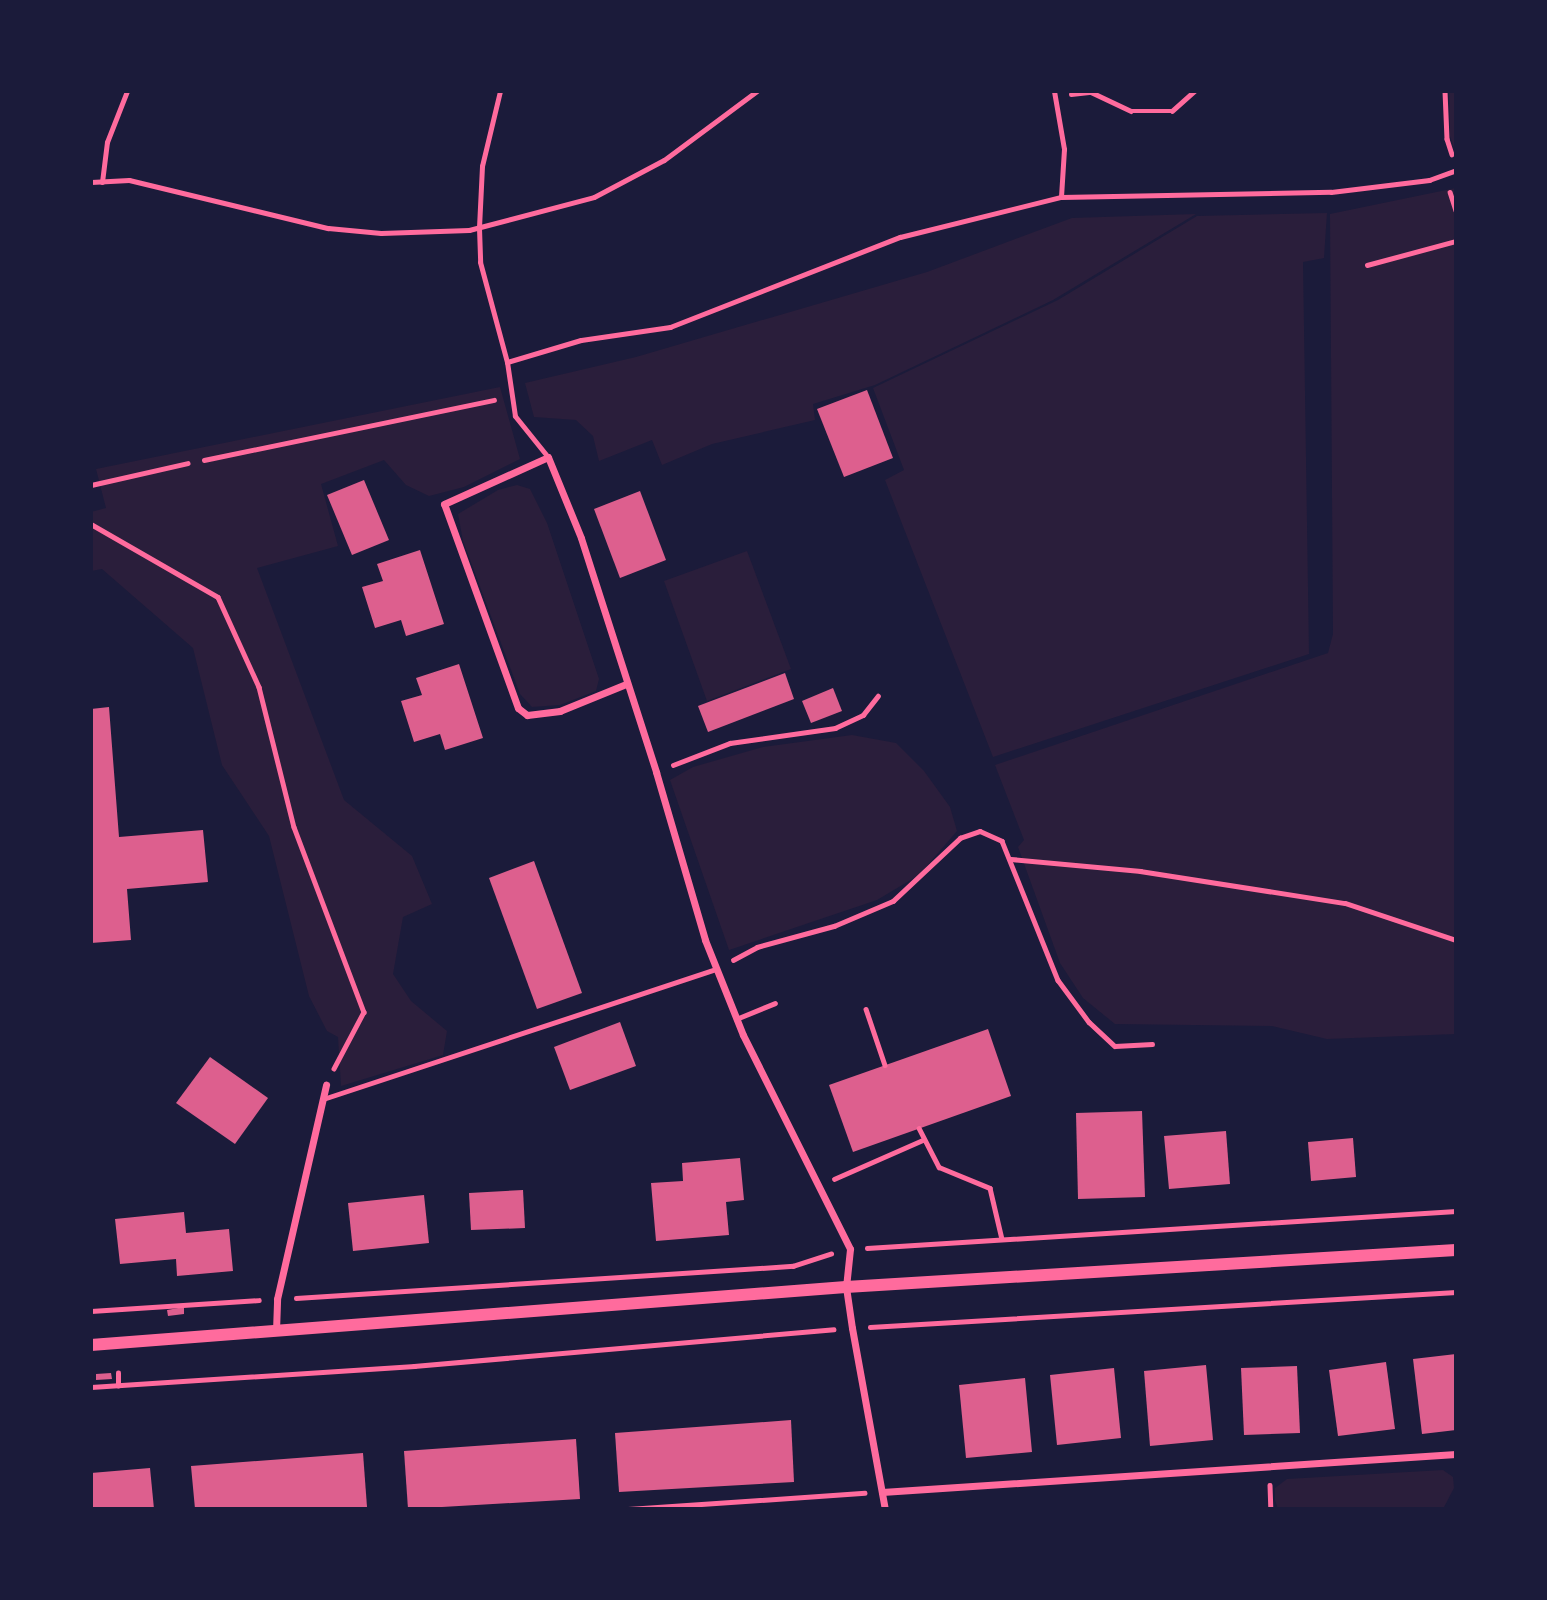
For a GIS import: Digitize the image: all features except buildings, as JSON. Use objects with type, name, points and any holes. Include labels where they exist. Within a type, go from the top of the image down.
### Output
[{"type":"street","points":[[626,684],[560,711],[527,715],[511,694],[444,504],[548,457],[581,538],[717,968],[736,1019],[850,1249],[846,1287],[885,1509]]},
{"type":"street","points":[[276,1332],[276,1299],[326,1085]]},
{"type":"street","points":[[91,1345],[846,1287],[1456,1250]]},
{"type":"street","points":[[882,1492],[1456,1454]]},
{"type":"lane","points":[[102,182],[107,142],[127,91]]},
{"type":"lane","points":[[500,91],[482,166],[480,262],[507,362],[515,416],[548,457]]},
{"type":"lane","points":[[91,183],[129,180],[328,228],[381,233],[479,228],[594,197],[664,160],[757,91]]},
{"type":"lane","points":[[1054,91],[1064,149],[1061,197]]},
{"type":"lane","points":[[507,362],[580,340],[670,327],[900,237],[1061,197],[1331,192],[1429,180],[1456,170]]},
{"type":"lane","points":[[91,485],[188,463]]},
{"type":"lane","points":[[323,1099],[717,968]]},
{"type":"lane","points":[[736,1019],[775,1003]]},
{"type":"path","points":[[1091,92],[1131,111],[1172,111],[1194,91]]},
{"type":"path","points":[[1445,91],[1447,139],[1456,164]]},
{"type":"path","points":[[1367,265],[1456,241]]},
{"type":"path","points":[[188,463],[512,396]]},
{"type":"path","points":[[91,524],[218,597],[259,687],[294,827],[364,1012],[326,1085]]},
{"type":"path","points":[[656,772],[730,743],[835,728],[863,715],[878,696]]},
{"type":"path","points":[[717,968],[757,947],[834,926],[893,901],[960,838],[980,831],[1002,841],[1026,910],[1058,980],[1089,1022],[1115,1046],[1152,1044]]},
{"type":"path","points":[[1010,859],[1140,872],[1345,902],[1456,940]]},
{"type":"path","points":[[866,1009],[885,1065]]},
{"type":"path","points":[[919,1128],[939,1167],[990,1188],[1002,1239]]},
{"type":"path","points":[[819,1186],[923,1140]]},
{"type":"path","points":[[91,1311],[793,1266],[850,1249],[1456,1211]]},
{"type":"path","points":[[91,1387],[428,1365],[852,1328],[1456,1292]]},
{"type":"path","points":[[118,1373],[118,1386]]},
{"type":"path","points":[[628,1509],[882,1492]]},
{"type":"shaded area","points":[[1449,91],[1456,91],[1456,154],[1450,136]]},
{"type":"shaded area","points":[[1456,188],[1456,1034],[1327,1039],[1272,1026],[1115,1024],[1083,998],[1060,963],[1018,847],[1024,840],[995,765],[1328,653],[1333,634],[1330,214]]},
{"type":"shaded area","points":[[1327,213],[1324,258],[1303,262],[1309,654],[993,757],[885,480],[904,470],[873,388],[1058,300],[1197,216]]},
{"type":"shaded area","points":[[1196,214],[1053,300],[875,385],[813,404],[815,420],[712,444],[662,465],[652,440],[599,461],[593,436],[576,420],[534,417],[525,383],[636,357],[927,272],[1072,218]]},
{"type":"shaded area","points":[[500,387],[520,459],[464,487],[429,496],[406,485],[384,460],[321,484],[338,546],[257,568],[344,800],[412,856],[432,904],[403,917],[393,974],[411,1001],[447,1031],[443,1055],[341,1086],[338,1037],[327,1031],[309,996],[269,836],[222,765],[193,648],[102,569],[91,571],[91,512],[106,508],[96,469]]},
{"type":"shaded area","points":[[517,485],[530,489],[547,523],[599,679],[596,691],[560,705],[532,707],[520,694],[463,541],[458,514],[498,490]]},
{"type":"shaded area","points":[[747,551],[791,669],[707,701],[664,581]]},
{"type":"shaded area","points":[[852,735],[896,743],[924,771],[950,807],[957,831],[919,875],[877,900],[729,950],[670,780],[693,767],[763,747]]},
{"type":"shaded area","points":[[1443,1470],[1453,1477],[1454,1488],[1443,1509],[1278,1509],[1275,1500],[1275,1488],[1287,1479]]}]
